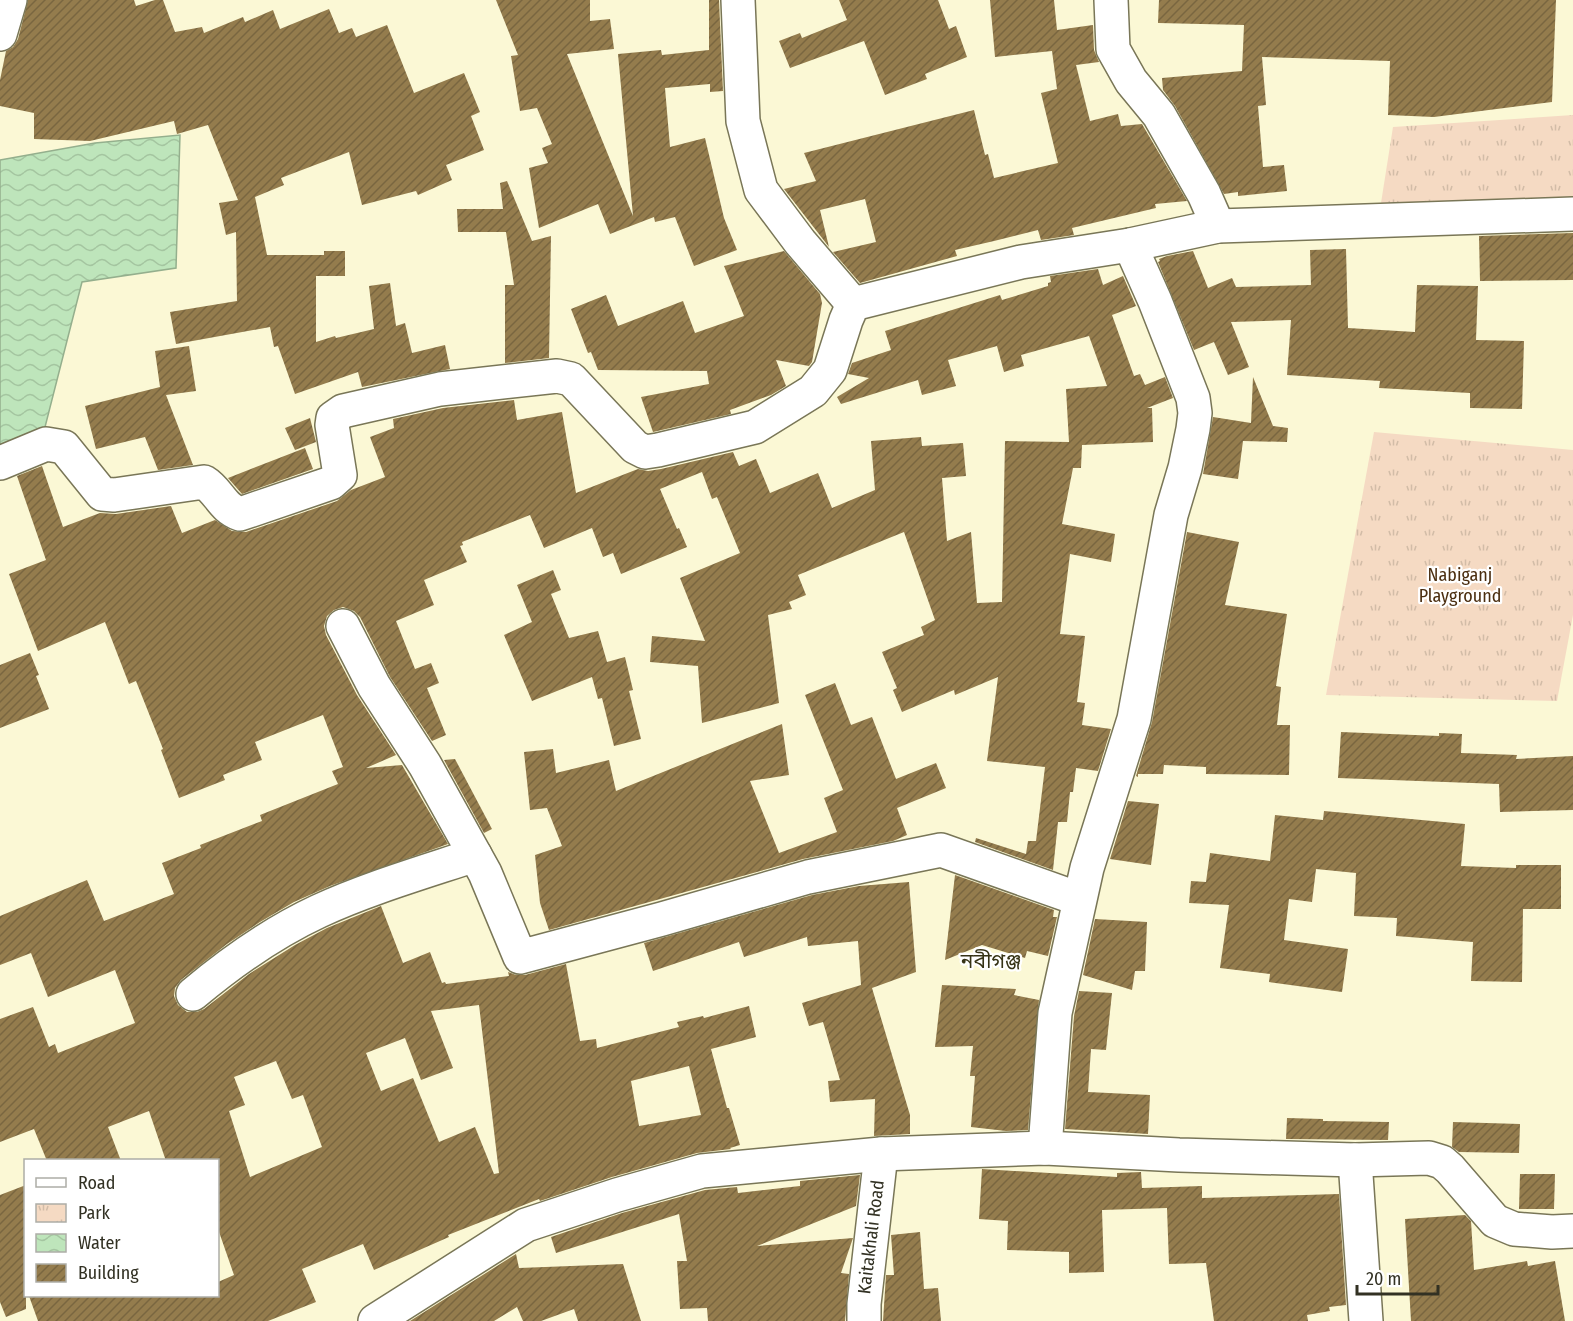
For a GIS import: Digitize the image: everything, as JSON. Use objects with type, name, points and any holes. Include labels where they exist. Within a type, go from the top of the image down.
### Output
[{"type":"street","points":[[0,34],[10,0]]},
{"type":"street","points":[[738,0],[743,121],[762,190],[800,242],[853,304]]},
{"type":"street","points":[[1111,0],[1113,49],[1131,81],[1159,115],[1218,226]]},
{"type":"street","points":[[853,304],[1021,262],[1130,244],[1218,226],[1573,214]]},
{"type":"street","points":[[1045,1148],[1055,1013],[1087,868],[1134,719],[1171,515],[1185,468],[1196,413],[1193,398],[1130,244]]},
{"type":"street","points":[[0,463],[46,444],[64,447],[102,494],[114,495],[204,483],[212,487],[231,511],[240,514],[331,483],[340,475],[332,425],[333,418],[343,411],[440,389],[557,376],[572,380],[635,447],[645,452],[658,450],[755,427],[813,391],[830,370],[853,304]]},
{"type":"street","points":[[343,626],[374,686],[425,765],[485,873],[520,957],[808,877],[941,850],[1079,899]]},
{"type":"street","points":[[193,994],[273,936],[320,911],[475,855]]},
{"type":"street","points":[[375,1321],[526,1225],[702,1171],[881,1154],[1045,1148],[1354,1160],[1429,1158],[1442,1162],[1450,1169],[1495,1221],[1514,1229],[1573,1231]]},
{"type":"street","name":"Kaitakhali Road","points":[[864,1321],[881,1154]]},
{"type":"street","points":[[1354,1160],[1366,1321]]},
{"type":"green space","points":[[1573,115],[1573,201],[1381,203],[1393,127]]},
{"type":"green space","name":"Nabiganj Playground","points":[[1374,432],[1573,450],[1573,615],[1557,701],[1326,695]]},
{"type":"water","points":[[180,135],[176,268],[82,282],[44,431],[0,449],[0,160],[95,143]]},
{"type":"building","points":[[28,0],[134,0],[136,6],[163,0],[175,32],[202,27],[204,33],[243,17],[245,22],[273,10],[280,29],[329,9],[339,33],[352,28],[356,37],[387,25],[414,93],[464,73],[480,112],[471,116],[484,150],[446,165],[452,180],[418,195],[416,191],[362,205],[349,152],[281,178],[284,185],[255,197],[267,255],[324,255],[324,251],[345,251],[345,276],[316,276],[316,342],[374,329],[369,286],[390,283],[396,326],[405,323],[412,353],[445,345],[450,369],[362,387],[358,372],[295,394],[278,346],[274,347],[270,327],[176,344],[170,312],[237,301],[236,232],[226,235],[219,203],[238,200],[208,125],[177,134],[174,121],[90,141],[34,139],[34,113],[0,106],[0,80],[6,51],[13,47],[18,39]]},
{"type":"building","points":[[496,0],[590,0],[590,21],[610,19],[614,49],[567,54],[633,216],[618,54],[661,50],[662,55],[709,50],[709,0],[719,0],[723,91],[710,92],[710,84],[665,88],[670,147],[705,138],[724,218],[737,250],[694,266],[675,217],[655,222],[654,217],[610,234],[598,204],[539,228],[529,168],[548,163],[542,148],[552,144],[537,108],[520,111],[511,56],[518,55]]},
{"type":"building","points":[[839,0],[938,0],[949,29],[956,26],[967,57],[925,74],[927,79],[885,95],[864,41],[790,68],[779,41],[800,33],[802,38],[847,20]]},
{"type":"building","points":[[990,0],[1054,0],[1057,30],[1093,25],[1094,50],[1099,62],[1076,65],[1090,121],[1118,114],[1121,126],[1142,124],[1187,201],[1155,204],[1156,208],[1072,228],[1074,235],[1041,240],[1038,230],[955,250],[957,256],[860,283],[833,252],[876,242],[865,199],[820,210],[829,247],[784,189],[816,181],[804,153],[974,110],[985,155],[988,154],[994,178],[1058,163],[1041,93],[1057,89],[1052,51],[995,57]]},
{"type":"building","points":[[1159,0],[1556,0],[1552,102],[1434,117],[1388,115],[1390,61],[1262,57],[1266,105],[1258,106],[1263,167],[1284,165],[1287,191],[1238,196],[1238,192],[1224,194],[1175,106],[1163,90],[1162,78],[1242,71],[1244,25],[1158,23]]},
{"type":"building","points":[[507,181],[532,241],[551,236],[549,358],[505,363],[505,285],[514,285],[506,232],[458,232],[457,209],[503,209],[500,183]]},
{"type":"building","points":[[1573,233],[1573,280],[1480,281],[1479,236]]},
{"type":"building","points":[[1346,249],[1348,328],[1415,332],[1417,285],[1478,286],[1476,340],[1524,341],[1522,409],[1470,408],[1470,393],[1379,388],[1380,381],[1287,375],[1291,320],[1231,322],[1249,367],[1228,375],[1214,342],[1194,350],[1158,262],[1159,259],[1167,256],[1193,251],[1208,288],[1232,278],[1236,287],[1311,285],[1310,250]]},
{"type":"building","points":[[784,251],[820,294],[822,303],[812,362],[809,366],[776,360],[786,386],[771,395],[730,410],[731,414],[653,432],[641,397],[709,384],[707,371],[598,370],[591,352],[588,353],[571,309],[606,295],[618,326],[683,301],[695,333],[744,316],[724,266]]},
{"type":"building","points":[[1098,269],[1103,285],[1123,276],[1136,306],[1112,315],[1134,376],[1140,374],[1145,385],[1165,377],[1173,398],[1147,408],[1152,408],[1153,442],[1082,445],[1081,468],[1073,468],[1062,524],[1115,534],[1111,562],[1070,554],[1060,634],[1085,636],[1077,702],[1085,703],[1082,725],[1111,729],[1098,771],[1076,768],[1073,792],[1070,792],[1067,822],[1058,822],[1053,870],[975,842],[976,838],[1026,854],[1028,841],[1036,841],[1045,767],[987,761],[998,677],[955,695],[954,690],[902,712],[893,690],[897,688],[882,652],[924,635],[921,627],[935,620],[904,532],[798,575],[806,595],[789,602],[792,609],[768,615],[779,703],[702,723],[698,666],[650,662],[652,636],[705,641],[680,578],[740,553],[717,497],[712,499],[702,472],[660,489],[687,547],[621,574],[613,553],[603,557],[592,528],[544,548],[530,515],[462,542],[463,545],[460,546],[467,562],[424,580],[434,605],[396,621],[415,669],[431,663],[439,683],[427,688],[446,735],[432,741],[390,677],[360,617],[354,611],[343,607],[334,610],[327,616],[324,626],[326,635],[357,695],[396,755],[366,768],[402,765],[448,844],[330,886],[294,902],[260,922],[181,980],[175,988],[174,996],[178,1005],[187,1012],[204,1009],[249,974],[295,945],[327,928],[381,906],[403,963],[430,952],[442,983],[509,976],[508,972],[525,975],[566,964],[580,1041],[596,1039],[597,1048],[679,1027],[677,1022],[703,1016],[704,1018],[749,1006],[756,1037],[711,1049],[740,1145],[731,1149],[697,1153],[612,1177],[540,1201],[539,1199],[448,1235],[449,1237],[374,1270],[363,1244],[302,1269],[316,1302],[268,1321],[38,1321],[29,1297],[219,1297],[219,1282],[234,1275],[219,1232],[219,1159],[165,1159],[149,1111],[108,1127],[120,1159],[46,1159],[34,1129],[0,1142],[0,1019],[33,1007],[49,1047],[55,1044],[58,1053],[135,1023],[115,970],[48,997],[31,953],[0,965],[0,916],[87,880],[104,921],[174,894],[162,863],[201,848],[200,845],[262,821],[260,815],[338,784],[332,771],[343,767],[323,715],[255,742],[262,760],[223,775],[225,780],[179,798],[161,750],[163,749],[136,681],[129,684],[105,622],[38,651],[9,574],[46,560],[17,476],[42,466],[63,527],[100,513],[116,514],[171,506],[182,533],[215,520],[232,531],[246,532],[337,501],[351,490],[385,477],[370,437],[394,428],[393,419],[443,408],[514,400],[517,420],[562,412],[576,493],[638,469],[648,471],[661,469],[733,452],[739,466],[756,459],[770,493],[818,473],[832,508],[875,490],[871,441],[921,437],[922,446],[963,443],[966,476],[942,478],[947,541],[971,532],[977,603],[1002,602],[1005,441],[1069,442],[1066,389],[1107,386],[1089,336],[1021,355],[1024,366],[1004,372],[997,346],[948,360],[956,386],[922,395],[918,380],[841,404],[837,397],[869,378],[848,374],[852,363],[891,350],[885,331],[1000,295],[1002,300],[1048,286],[1051,282],[1050,276]],"holes":[[[479,1005],[499,1173],[494,1174],[475,1127],[439,1142],[413,1078],[381,1091],[366,1053],[405,1038],[421,1080],[453,1068],[431,1011]],[[276,1061],[292,1099],[303,1095],[322,1147],[250,1177],[229,1111],[245,1105],[234,1077]],[[689,1066],[701,1115],[639,1126],[631,1081]]]},
{"type":"building","points":[[189,346],[196,391],[166,395],[193,465],[158,470],[145,437],[96,449],[85,406],[160,387],[155,351]]},
{"type":"building","points":[[1253,377],[1273,426],[1288,428],[1287,442],[1243,441],[1238,479],[1203,474],[1213,417],[1251,423]]},
{"type":"building","points":[[310,418],[316,442],[295,450],[285,428]]},
{"type":"building","points":[[305,448],[313,469],[242,494],[228,478]]},
{"type":"building","points":[[1187,532],[1239,542],[1225,605],[1287,614],[1276,686],[1281,687],[1277,725],[1290,725],[1289,775],[1206,774],[1206,767],[1164,765],[1163,774],[1138,774],[1138,777],[1136,776],[1152,722]]},
{"type":"building","points":[[553,570],[561,590],[551,594],[569,638],[598,631],[607,662],[625,657],[633,690],[629,691],[641,739],[614,746],[602,698],[598,699],[592,677],[532,701],[504,635],[532,622],[517,585]]},
{"type":"building","points":[[30,653],[49,709],[0,728],[0,665]]},
{"type":"building","points":[[835,683],[851,725],[872,717],[896,779],[936,763],[946,788],[897,808],[907,835],[893,841],[803,859],[549,930],[540,903],[535,855],[562,846],[547,808],[530,810],[524,752],[553,749],[556,773],[609,760],[616,791],[782,724],[789,775],[750,781],[779,853],[837,832],[824,798],[843,790],[805,695]]},
{"type":"building","points":[[1341,732],[1439,736],[1439,733],[1462,734],[1461,753],[1517,755],[1516,759],[1573,756],[1573,810],[1500,812],[1499,784],[1338,778]]},
{"type":"building","points":[[455,759],[492,829],[484,833],[444,760]]},
{"type":"building","points":[[1128,801],[1159,804],[1151,865],[1110,859]]},
{"type":"building","points":[[1324,811],[1465,824],[1461,866],[1516,868],[1516,865],[1561,865],[1561,909],[1523,909],[1522,982],[1471,981],[1473,942],[1396,936],[1397,918],[1354,916],[1356,873],[1316,869],[1312,902],[1289,899],[1284,940],[1348,949],[1342,992],[1269,982],[1270,974],[1220,968],[1229,905],[1189,903],[1191,881],[1206,882],[1210,853],[1270,861],[1275,815],[1323,820]]},
{"type":"building","points":[[955,875],[1054,910],[1053,917],[1057,917],[1048,956],[1027,951],[1025,958],[982,945],[945,960]]},
{"type":"building","points":[[909,882],[916,972],[872,988],[910,1115],[910,1134],[874,1136],[875,1099],[830,1102],[828,1081],[840,1080],[823,1022],[809,1026],[802,1003],[861,985],[858,941],[808,946],[807,937],[744,957],[739,942],[653,971],[644,943],[812,895],[859,886]]},
{"type":"building","points":[[1095,919],[1147,922],[1145,971],[1135,971],[1132,990],[1083,975]]},
{"type":"building","points":[[942,985],[1016,989],[1014,995],[1039,1000],[1028,1130],[1006,1131],[971,1127],[975,1076],[970,1076],[973,1046],[935,1047]]},
{"type":"building","points":[[1079,991],[1112,993],[1106,1050],[1091,1049],[1088,1092],[1150,1095],[1148,1134],[1065,1129],[1074,1016]]},
{"type":"building","points":[[1287,1118],[1389,1122],[1388,1140],[1286,1139]]},
{"type":"building","points":[[1453,1122],[1520,1124],[1519,1153],[1459,1152],[1452,1147]]},
{"type":"building","points":[[982,1169],[1117,1177],[1117,1173],[1141,1172],[1142,1188],[1202,1186],[1202,1198],[1339,1194],[1346,1305],[1329,1307],[1330,1311],[1307,1315],[1308,1321],[1214,1321],[1206,1263],[1169,1264],[1167,1208],[1102,1210],[1104,1272],[1069,1273],[1069,1252],[1007,1250],[1008,1221],[979,1219]]},
{"type":"building","points":[[1520,1174],[1555,1174],[1554,1209],[1519,1209]]},
{"type":"building","points":[[860,1175],[856,1206],[757,1246],[853,1238],[841,1273],[849,1274],[845,1321],[708,1321],[707,1308],[680,1309],[677,1261],[687,1261],[679,1214],[556,1253],[551,1237],[622,1213],[705,1190],[737,1187],[738,1193],[800,1186],[800,1181]]},
{"type":"building","points":[[24,1186],[24,1297],[26,1297],[26,1309],[6,1317],[0,1302],[0,1195]]},
{"type":"building","points":[[1465,1215],[1471,1221],[1474,1270],[1527,1261],[1528,1266],[1555,1261],[1565,1321],[1411,1321],[1405,1219]]},
{"type":"building","points":[[920,1232],[924,1289],[938,1288],[941,1321],[883,1321],[886,1275],[894,1275],[891,1235]]},
{"type":"building","points":[[516,1254],[519,1268],[623,1264],[641,1321],[578,1321],[574,1309],[541,1321],[523,1321],[517,1307],[494,1321],[410,1321]]},
{"type":"district","name":"নবীগঞ্জ","points":[[991,961]]}]
